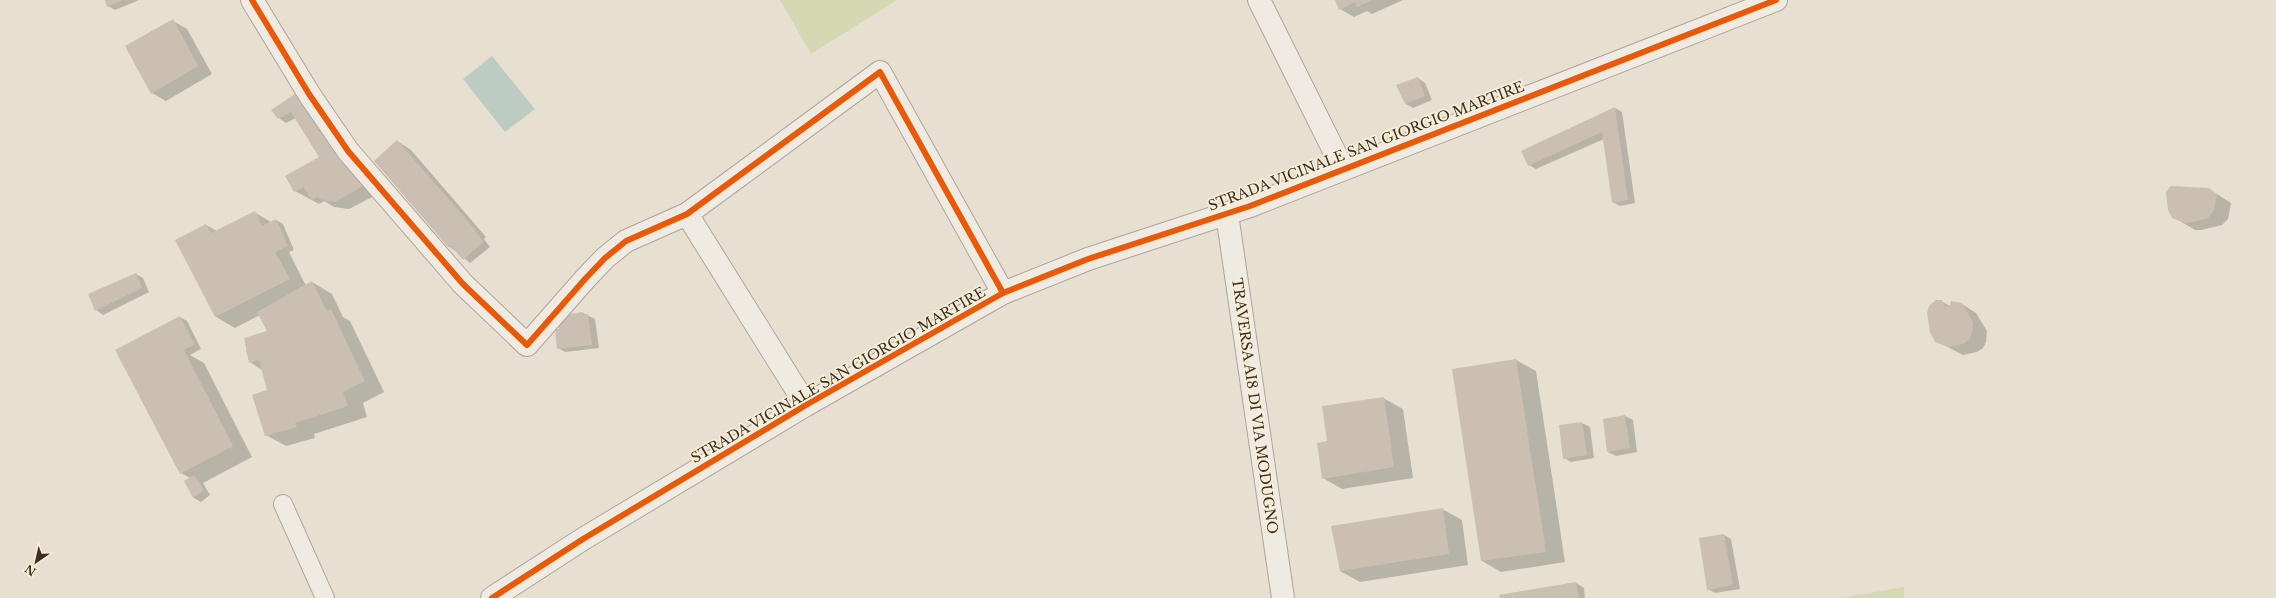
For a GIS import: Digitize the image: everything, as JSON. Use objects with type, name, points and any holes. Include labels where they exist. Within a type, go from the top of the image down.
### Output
[{"type":"street","points":[[252,0],[309,94],[348,151],[463,284],[527,345],[605,258],[626,241],[687,214],[880,72],[1003,293]]},
{"type":"street","points":[[1259,0],[1343,169]]},
{"type":"street","name":"STRADA VICINALE SAN GIORGIO MARTIRE","points":[[492,598],[583,539],[806,405],[1003,293],[1088,259],[1227,214],[1776,0]]},
{"type":"street","points":[[687,214],[806,405]]},
{"type":"street","name":"TRAVERSA AI8 DI VIA MODUGNO","points":[[1227,214],[1283,598]]},
{"type":"lane","points":[[283,504],[325,598]]},
{"type":"green space","points":[[780,0],[897,0],[811,54]]},
{"type":"green space","points":[[1904,587],[1904,598],[1841,598]]},
{"type":"shaded area","points":[[492,56],[535,109],[505,132],[463,79]]},
{"type":"building","points":[[105,0],[123,0],[107,7]]},
{"type":"building","points":[[1335,0],[1372,0],[1357,7],[1355,2],[1339,10]]},
{"type":"building","points":[[173,19],[198,66],[151,94],[125,46]]},
{"type":"building","points":[[1418,77],[1425,96],[1405,104],[1396,85]]},
{"type":"building","points":[[298,92],[365,185],[335,202],[319,199],[318,197],[311,200],[304,187],[294,192],[285,176],[319,157],[291,112],[278,119],[271,110]]},
{"type":"building","points":[[1615,107],[1628,200],[1612,203],[1602,132],[1528,166],[1521,151]]},
{"type":"building","points":[[397,140],[474,228],[483,242],[463,260],[451,246],[449,248],[374,161]]},
{"type":"building","points":[[2171,186],[2209,188],[2217,194],[2214,210],[2208,218],[2198,221],[2186,223],[2172,218],[2168,210],[2166,192]]},
{"type":"building","points":[[255,211],[262,226],[276,219],[288,246],[275,252],[290,279],[215,317],[175,240],[206,224],[211,233]]},
{"type":"building","points":[[136,273],[142,288],[95,311],[88,294]]},
{"type":"building","points":[[312,281],[327,311],[331,309],[365,381],[343,392],[348,406],[295,423],[297,427],[265,436],[252,395],[267,390],[259,360],[249,363],[244,338],[267,331],[257,312]]},
{"type":"building","points":[[1936,300],[1942,300],[1944,306],[1950,305],[1951,301],[1962,303],[1973,322],[1972,334],[1969,340],[1963,344],[1948,347],[1935,342],[1930,332],[1927,313],[1929,306]]},
{"type":"building","points":[[583,312],[583,315],[588,314],[592,345],[557,349],[555,329],[559,329],[558,316]]},
{"type":"building","points":[[180,316],[195,344],[184,350],[233,446],[180,474],[115,350]]},
{"type":"building","points":[[1516,359],[1546,552],[1481,561],[1452,369]]},
{"type":"building","points":[[1384,397],[1394,467],[1322,479],[1317,443],[1327,441],[1322,406]]},
{"type":"building","points":[[1625,415],[1630,448],[1607,452],[1603,419]]},
{"type":"building","points":[[1582,422],[1587,455],[1563,459],[1559,425]]},
{"type":"building","points":[[194,475],[204,490],[193,498],[184,481]]},
{"type":"building","points":[[1443,508],[1449,554],[1340,571],[1331,526]]},
{"type":"building","points":[[1724,534],[1733,585],[1707,590],[1699,538]]},
{"type":"building","points":[[1576,582],[1579,598],[1500,598],[1499,595]]},
{"type":"cycle path","points":[[252,0],[309,94],[348,151],[463,284],[527,345],[585,279],[605,258],[626,241],[687,214],[880,72],[1003,293]]},
{"type":"cycle path","points":[[492,598],[583,539],[806,405],[1003,293],[1088,259],[1250,206],[1776,0]]}]
